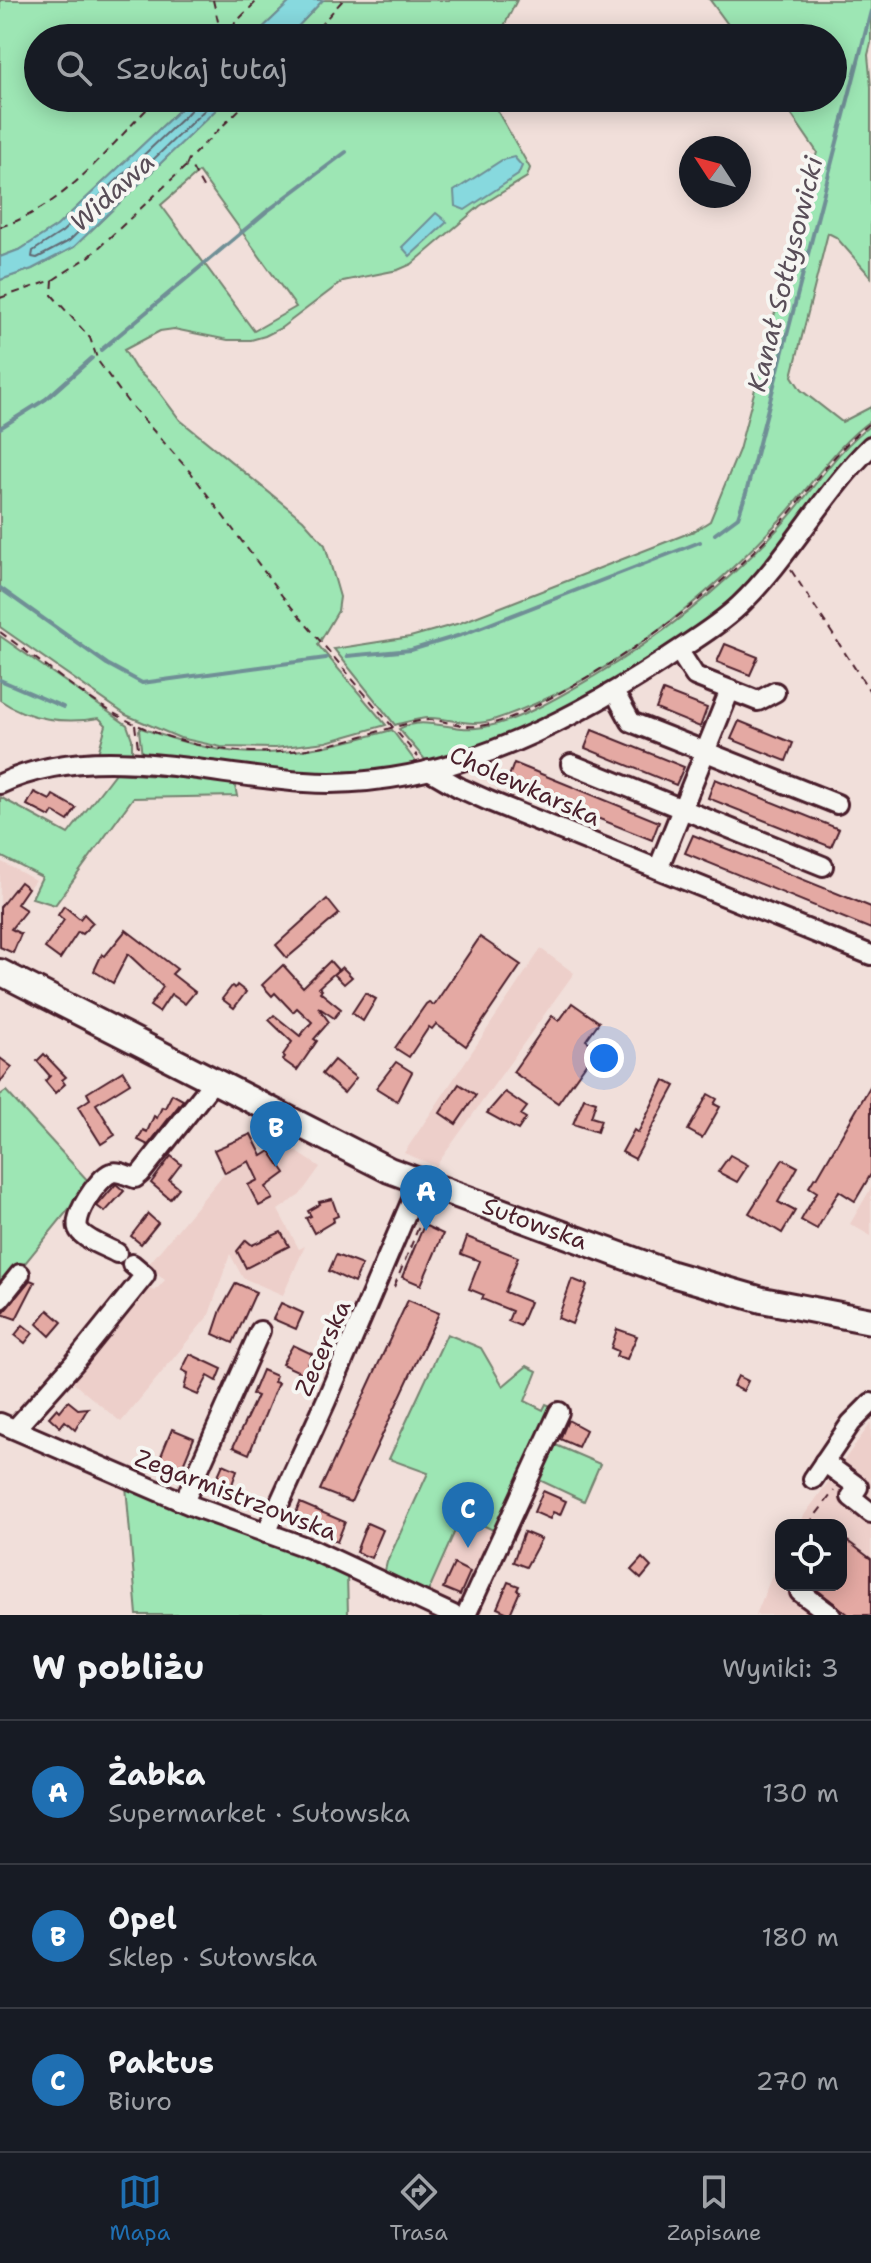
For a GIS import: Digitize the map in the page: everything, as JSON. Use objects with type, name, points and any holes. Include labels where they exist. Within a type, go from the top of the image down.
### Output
[{"type":"main road","name":"Sułowska","points":[[0,972],[336,1145],[420,1181],[672,1274],[762,1300],[871,1321]]},
{"type":"street","points":[[429,770],[541,730],[620,688],[738,607],[871,446]]},
{"type":"street","points":[[684,659],[695,676],[758,701],[775,692]]},
{"type":"street","points":[[658,869],[730,690]]},
{"type":"street","points":[[620,702],[631,722],[837,804]]},
{"type":"street","name":"Cholewkarska","points":[[0,784],[41,770],[69,765],[167,764],[307,782],[367,782],[429,770],[489,801],[871,955]]},
{"type":"street","points":[[571,764],[823,866]]},
{"type":"street","points":[[117,1253],[82,1234],[77,1220],[83,1207],[110,1173],[135,1178],[141,1173],[213,1082]]},
{"type":"street","name":"Zecerska","points":[[266,1533],[388,1261],[420,1181]]},
{"type":"street","points":[[8,1426],[75,1362],[145,1275],[132,1264]]},
{"type":"street","points":[[0,1299],[20,1274]]},
{"type":"street","points":[[184,1502],[260,1331]]},
{"type":"street","points":[[813,1479],[851,1423],[871,1403]]},
{"type":"street","points":[[466,1615],[559,1412]]},
{"type":"street","name":"Zegarmistrzowska","points":[[8,1426],[184,1502],[341,1562],[453,1615]]},
{"type":"street","points":[[824,1462],[858,1487],[851,1497],[871,1513]]},
{"type":"street","points":[[800,1592],[831,1615]]},
{"type":"path","points":[[213,0],[218,24]]},
{"type":"path","points":[[234,24],[258,0]]},
{"type":"path","points":[[322,24],[343,0]]},
{"type":"path","points":[[0,227],[35,213],[64,193],[145,112]]},
{"type":"path","points":[[0,298],[53,280],[90,256],[185,167],[189,159],[237,112]]},
{"type":"path","points":[[185,167],[192,168],[206,193]]},
{"type":"path","points":[[53,280],[52,295],[90,338],[98,361],[111,380],[192,474],[283,597],[429,770]]},
{"type":"path","points":[[0,632],[93,699],[135,724],[176,739],[221,750],[290,751],[430,720],[477,726],[497,722],[532,708],[636,648],[699,599],[755,550],[853,436],[871,422]]},
{"type":"path","points":[[790,569],[871,693]]},
{"type":"path","points":[[135,724],[137,764]]},
{"type":"path","points":[[812,1519],[844,1477]]},
{"type":"shaded area","points":[[0,861],[35,880],[0,925]]},
{"type":"shaded area","points":[[541,949],[574,973],[436,1166],[404,1153]]},
{"type":"shaded area","points":[[285,1144],[320,1167],[300,1195],[278,1210],[299,1249],[305,1246],[283,1295],[243,1278],[230,1254],[209,1315],[121,1422],[67,1378],[143,1286],[155,1291],[165,1280],[148,1265],[222,1176]]},
{"type":"shaded area","points":[[871,1188],[871,1236],[850,1224]]},
{"type":"shaded area","points":[[871,1423],[871,1615],[756,1615],[775,1568],[775,1591],[847,1591],[847,1519],[801,1519]]},
{"type":"shaded area","points":[[462,1515],[495,1531],[462,1609],[427,1594]]},
{"type":"green space","points":[[0,0],[292,0],[267,24],[24,24],[24,112],[177,112],[57,226],[21,249],[0,257]]},
{"type":"green space","points":[[323,0],[517,0],[505,24],[300,24]]},
{"type":"green space","points":[[710,0],[871,0],[868,55],[871,87],[871,277],[836,237],[828,233],[792,376],[801,390],[842,422],[871,407],[871,420],[844,443],[789,510],[716,583],[648,638],[612,662],[536,703],[488,722],[430,718],[395,725],[334,649],[410,637],[460,623],[694,531],[710,521],[739,450],[817,152],[790,112],[847,112],[847,24],[728,24]]},
{"type":"green space","points":[[214,112],[498,112],[530,168],[527,177],[480,206],[412,264],[398,270],[343,281],[281,328],[265,336],[251,340],[228,340],[174,329],[160,331],[124,350],[135,368],[156,388],[180,420],[303,520],[325,545],[340,597],[338,611],[318,645],[386,725],[326,742],[275,748],[221,747],[180,738],[126,715],[0,627],[0,280],[32,269],[74,247]],"holes":[[[199,172],[296,307],[254,331],[161,205]]]},
{"type":"green space","points":[[871,425],[871,440],[738,599],[678,646],[564,715],[434,765],[427,762],[399,729],[418,723],[466,728],[490,726],[552,701],[619,661],[671,625],[742,565],[786,520],[847,446]]},
{"type":"green space","points":[[0,636],[127,725],[132,739],[132,756],[97,757],[106,725],[99,718],[74,721],[48,719],[23,712],[0,700]]},
{"type":"green space","points":[[141,728],[209,748],[266,753],[324,746],[392,730],[415,761],[414,766],[352,780],[142,756]]},
{"type":"green space","points":[[115,773],[234,781],[237,796],[133,798],[55,905],[32,898],[42,877],[0,856],[0,797],[68,834]]},
{"type":"green space","points":[[6,1091],[90,1183],[0,1294],[0,1095]]},
{"type":"green space","points":[[447,1334],[481,1348],[503,1386],[527,1366],[537,1371],[525,1401],[543,1410],[546,1404],[556,1408],[495,1531],[462,1515],[427,1594],[384,1575],[428,1473],[389,1459]]},
{"type":"green space","points":[[551,1443],[600,1464],[584,1501],[535,1478]]},
{"type":"green space","points":[[126,1486],[312,1557],[347,1574],[348,1615],[137,1615]]},
{"type":"water","points":[[292,0],[323,0],[300,24],[267,24]]},
{"type":"water","name":"Widawa","points":[[177,112],[214,112],[74,247],[32,269],[0,280],[0,257],[21,249],[57,226]]},
{"type":"water","points":[[514,157],[522,166],[518,175],[465,210],[455,206],[454,191],[502,160]]},
{"type":"water","points":[[436,213],[447,222],[410,256],[402,247]]},
{"type":"building","points":[[725,644],[758,657],[750,675],[717,662]]},
{"type":"building","points":[[663,691],[707,708],[700,727],[656,709]]},
{"type":"building","points":[[739,721],[793,743],[786,761],[731,739]]},
{"type":"building","points":[[592,730],[684,767],[676,785],[585,748]]},
{"type":"building","points":[[514,763],[659,822],[652,840],[507,782]]},
{"type":"building","points":[[715,779],[839,829],[831,847],[708,798]]},
{"type":"building","points":[[34,792],[50,800],[53,795],[76,808],[68,821],[53,812],[50,817],[27,805]]},
{"type":"building","points":[[693,835],[871,907],[871,929],[685,853]]},
{"type":"building","points":[[20,882],[28,888],[17,904],[26,910],[11,929],[21,934],[13,953],[0,947],[0,907]]},
{"type":"building","points":[[327,899],[339,914],[287,958],[276,945]]},
{"type":"building","points":[[64,906],[80,919],[84,914],[93,923],[82,934],[78,932],[60,959],[45,948],[64,920],[58,915]]},
{"type":"building","points":[[126,930],[177,969],[172,974],[195,992],[185,1004],[171,994],[159,1012],[150,1006],[163,987],[128,954],[113,983],[94,971],[102,954],[105,956]]},
{"type":"building","points":[[480,937],[521,965],[466,1046],[436,1024],[432,1029],[429,1027],[409,1057],[395,1048],[426,1004],[434,1005]]},
{"type":"building","points":[[330,961],[338,970],[319,987],[320,992],[341,1009],[334,1018],[318,1007],[329,1022],[314,1039],[317,1041],[297,1070],[283,1060],[292,1042],[269,1020],[274,1015],[300,1036],[312,1022],[297,1008],[293,1012],[275,993],[272,996],[262,985],[283,965],[303,987]]},
{"type":"building","points":[[342,967],[352,977],[344,984],[334,974]]},
{"type":"building","points":[[237,985],[246,992],[234,1008],[222,999],[232,986],[235,988]]},
{"type":"building","points":[[365,993],[376,999],[363,1021],[352,1013]]},
{"type":"building","points":[[572,1003],[599,1022],[586,1040],[597,1048],[558,1103],[513,1072],[552,1016],[559,1021]]},
{"type":"building","points":[[44,1054],[66,1077],[62,1080],[65,1084],[55,1093],[45,1081],[50,1076],[37,1061]]},
{"type":"building","points":[[0,1058],[12,1067],[0,1082]]},
{"type":"building","points":[[334,1060],[356,1078],[344,1093],[322,1074]]},
{"type":"building","points":[[396,1062],[412,1072],[397,1101],[376,1088]]},
{"type":"building","points":[[123,1071],[130,1083],[96,1104],[115,1135],[101,1144],[78,1107],[90,1099],[87,1093]]},
{"type":"building","points":[[664,1080],[675,1086],[635,1159],[622,1152],[634,1130],[638,1133]]},
{"type":"building","points":[[459,1084],[476,1095],[456,1124],[440,1113]]},
{"type":"building","points":[[871,1085],[871,1174],[855,1201],[839,1191],[817,1229],[801,1220],[817,1192],[809,1187]]},
{"type":"building","points":[[505,1092],[527,1107],[521,1115],[526,1118],[518,1130],[487,1113]]},
{"type":"building","points":[[172,1094],[183,1100],[148,1145],[138,1140],[143,1130],[147,1132],[154,1116],[157,1118],[162,1107],[165,1108]]},
{"type":"building","points":[[708,1094],[717,1099],[714,1104],[720,1107],[702,1138],[688,1130]]},
{"type":"building","points":[[584,1098],[596,1102],[591,1117],[601,1120],[597,1132],[573,1124]]},
{"type":"building","points":[[251,1134],[262,1156],[270,1151],[285,1173],[266,1187],[273,1199],[259,1206],[248,1185],[258,1180],[249,1161],[225,1173],[214,1150]]},
{"type":"building","points":[[730,1155],[748,1165],[737,1182],[718,1172]]},
{"type":"building","points":[[171,1156],[181,1164],[169,1180],[179,1188],[170,1199],[151,1183]]},
{"type":"building","points":[[783,1159],[798,1167],[778,1202],[795,1211],[782,1233],[749,1213]]},
{"type":"building","points":[[116,1184],[124,1191],[105,1212],[97,1206]]},
{"type":"building","points":[[332,1199],[338,1216],[314,1233],[306,1218],[311,1216],[308,1211],[319,1202]]},
{"type":"building","points":[[148,1214],[158,1223],[141,1244],[131,1236]]},
{"type":"building","points":[[424,1225],[443,1234],[421,1285],[402,1277]]},
{"type":"building","points":[[281,1232],[289,1246],[246,1268],[237,1251],[246,1240],[252,1245]]},
{"type":"building","points":[[467,1237],[518,1257],[505,1292],[530,1302],[520,1326],[508,1321],[512,1311],[482,1299],[484,1295],[469,1289],[480,1261],[461,1254]]},
{"type":"building","points":[[336,1255],[362,1265],[354,1283],[329,1271]]},
{"type":"building","points":[[572,1279],[587,1285],[572,1324],[558,1318]]},
{"type":"building","points":[[30,1280],[35,1282],[16,1319],[2,1314]]},
{"type":"building","points":[[236,1283],[256,1292],[233,1343],[213,1334],[221,1310]]},
{"type":"building","points":[[408,1300],[439,1313],[351,1502],[320,1490]]},
{"type":"building","points":[[281,1303],[303,1313],[296,1329],[273,1319]]},
{"type":"building","points":[[48,1310],[62,1322],[50,1336],[37,1324]]},
{"type":"building","points":[[23,1325],[33,1333],[25,1343],[15,1335]]},
{"type":"building","points":[[617,1329],[637,1336],[627,1359],[616,1356],[618,1351],[611,1348]]},
{"type":"building","points":[[293,1345],[312,1354],[304,1374],[282,1364]]},
{"type":"building","points":[[190,1354],[222,1369],[217,1381],[208,1376],[198,1395],[184,1389],[188,1373],[182,1370]]},
{"type":"building","points":[[262,1370],[276,1376],[274,1382],[278,1383],[249,1454],[233,1447],[257,1396],[252,1394]]},
{"type":"building","points":[[738,1376],[748,1381],[743,1391],[733,1386]]},
{"type":"building","points":[[68,1401],[78,1409],[88,1408],[75,1430],[65,1421],[60,1427],[49,1417],[57,1408],[60,1411]]},
{"type":"building","points":[[568,1420],[586,1430],[578,1447],[560,1439]]},
{"type":"building","points":[[172,1429],[194,1438],[182,1467],[172,1463],[167,1473],[156,1468]]},
{"type":"building","points":[[223,1464],[237,1470],[228,1496],[212,1489]]},
{"type":"building","points":[[543,1491],[566,1501],[560,1515],[553,1512],[550,1519],[534,1512]]},
{"type":"building","points":[[300,1503],[345,1522],[337,1542],[292,1523]]},
{"type":"building","points":[[367,1523],[383,1530],[371,1558],[356,1552]]},
{"type":"building","points":[[524,1532],[541,1539],[526,1567],[513,1562]]},
{"type":"building","points":[[847,1541],[871,1559],[871,1615],[849,1615],[819,1591],[847,1591]]},
{"type":"building","points":[[642,1558],[651,1567],[641,1579],[631,1570]]},
{"type":"building","points":[[454,1564],[470,1572],[460,1595],[443,1588]]},
{"type":"building","points":[[508,1582],[519,1586],[517,1590],[520,1591],[510,1614],[497,1608]]},
{"type":"waterway","name":"Kanał Sołtysowicki","points":[[847,104],[871,11]]},
{"type":"waterway","name":"Kanał Sołtysowicki","points":[[715,534],[738,517],[746,493],[845,112]]},
{"type":"waterway","points":[[101,350],[266,212],[346,152]]},
{"type":"waterway","points":[[0,428],[46,399],[92,358]]},
{"type":"waterway","name":"Kanał Sołtysowicki","points":[[347,656],[411,650],[464,634],[700,542]]},
{"type":"waterway","name":"Kanał Sołtysowicki","points":[[0,588],[107,664],[142,683],[326,658]]},
{"type":"waterway","points":[[0,680],[63,707]]},
{"type":"place","name":"Opel","points":[[276,1167]]},
{"type":"place","name":"Żabka","points":[[426,1231]]},
{"type":"place","name":"Paktus","points":[[468,1548]]}]
